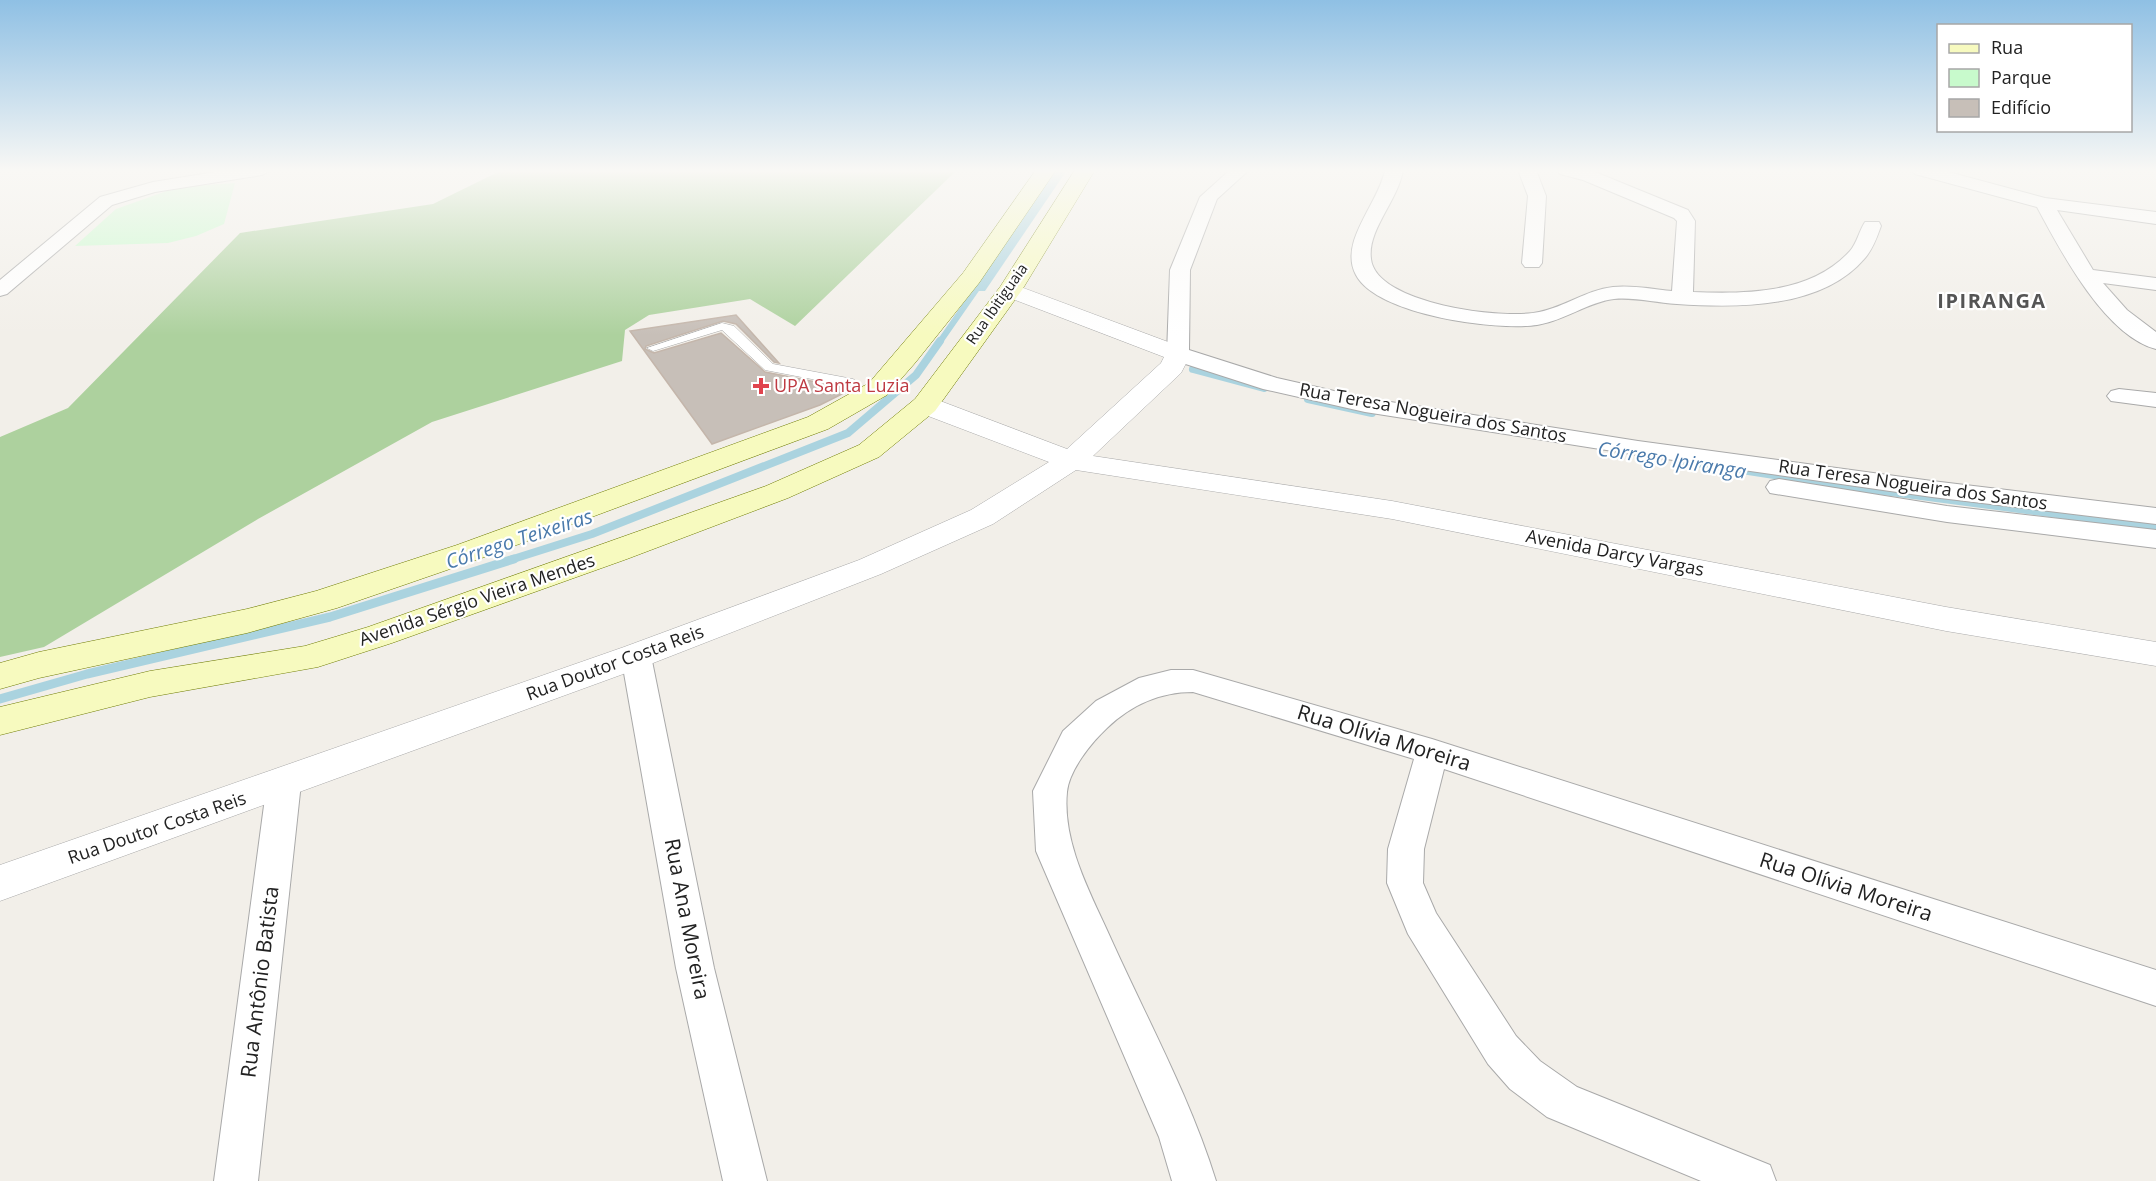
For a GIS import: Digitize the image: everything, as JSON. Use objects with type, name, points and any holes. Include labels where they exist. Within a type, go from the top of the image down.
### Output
[{"type":"main road","points":[[0,676],[73,657],[247,621],[336,597],[748,451],[890,393],[906,358],[971,278],[1008,225]]},
{"type":"main road","name":"Rua Ibitiguaia","points":[[890,393],[1010,290],[1051,225]]},
{"type":"main road","name":"Avenida Sérgio Vieira Mendes","points":[[0,721],[150,684],[306,658],[380,635],[616,552],[777,492],[869,451],[890,393]]},
{"type":"street","points":[[0,290],[77,225]]},
{"type":"street","points":[[1175,361],[1180,270],[1198,225]]},
{"type":"street","points":[[1370,225],[1359,251],[1366,275],[1388,294],[1438,310],[1493,318],[1536,319],[1613,294],[1735,298],[1795,291],[1840,270],[1859,253],[1872,226]]},
{"type":"street","points":[[1532,263],[1535,225]]},
{"type":"street","points":[[1682,298],[1686,225]]},
{"type":"street","points":[[2057,225],[2085,275],[2115,312],[2138,332],[2156,342]]},
{"type":"street","points":[[2085,275],[2156,284]]},
{"type":"street","name":"Rua Teresa Nogueira dos Santos","points":[[1010,290],[1241,392],[1317,411],[1458,437],[1939,501],[2156,516]]},
{"type":"street","name":"Rua Doutor Costa Reis","points":[[0,883],[636,656],[870,567],[982,516],[1073,459],[1175,361]]},
{"type":"street","name":"Avenida Darcy Vargas","points":[[890,393],[1089,464],[1392,510],[1946,619],[2156,654]]},
{"type":"street","points":[[2119,396],[2156,400]]},
{"type":"street","points":[[1939,501],[2156,539]]},
{"type":"street","name":"Rua Ana Moreira","points":[[636,656],[695,968],[745,1181]]},
{"type":"street","name":"Rua Olívia Moreira","points":[[1194,1181],[1180,1134],[1126,1018],[1054,851],[1050,791],[1074,740],[1107,709],[1150,686],[1171,681],[1193,681],[1432,752],[2156,988]]},
{"type":"street","points":[[1432,752],[1406,849],[1405,883],[1421,922],[1502,1050],[1525,1075],[1562,1102],[1754,1181]]},
{"type":"street","name":"Rua Antônio Batista","points":[[236,1181],[284,783]]},
{"type":"lane","points":[[653,348],[722,326],[730,328],[769,367],[890,393]]},
{"type":"lane","points":[[807,384],[890,393]]},
{"type":"green space","points":[[98,225],[221,225],[196,236],[168,243],[75,246]]},
{"type":"green space","points":[[292,225],[900,225],[795,326],[750,299],[649,315],[625,330],[622,361],[432,422],[258,519],[44,647],[0,657],[0,437],[68,408],[240,233]]},
{"type":"building","name":"UPA Santa Luzia","points":[[736,315],[779,363],[774,362],[736,324],[723,321],[646,346],[645,349],[654,353],[721,333],[765,372],[852,389],[820,405],[712,444],[630,331]]},
{"type":"waterway","name":"Córrego Ipiranga","points":[[978,287],[1020,225]]},
{"type":"waterway","name":"Córrego Teixeiras","points":[[939,343],[978,287]]},
{"type":"waterway","name":"Córrego Teixeiras","points":[[510,560],[592,534],[848,433],[916,375],[940,341]]},
{"type":"waterway","name":"Córrego Ipiranga","points":[[1193,369],[1264,388]]},
{"type":"waterway","name":"Córrego Ipiranga","points":[[1308,399],[1372,413]]},
{"type":"waterway","name":"Córrego Ipiranga","points":[[1684,461],[1845,486],[2156,527]]},
{"type":"waterway","name":"Córrego Teixeiras","points":[[0,699],[87,674],[330,617],[514,559]]},
{"type":"place","name":"UPA Santa Luzia","points":[[761,386]]},
{"type":"district","name":"IPIRANGA","points":[[1992,301]]}]
